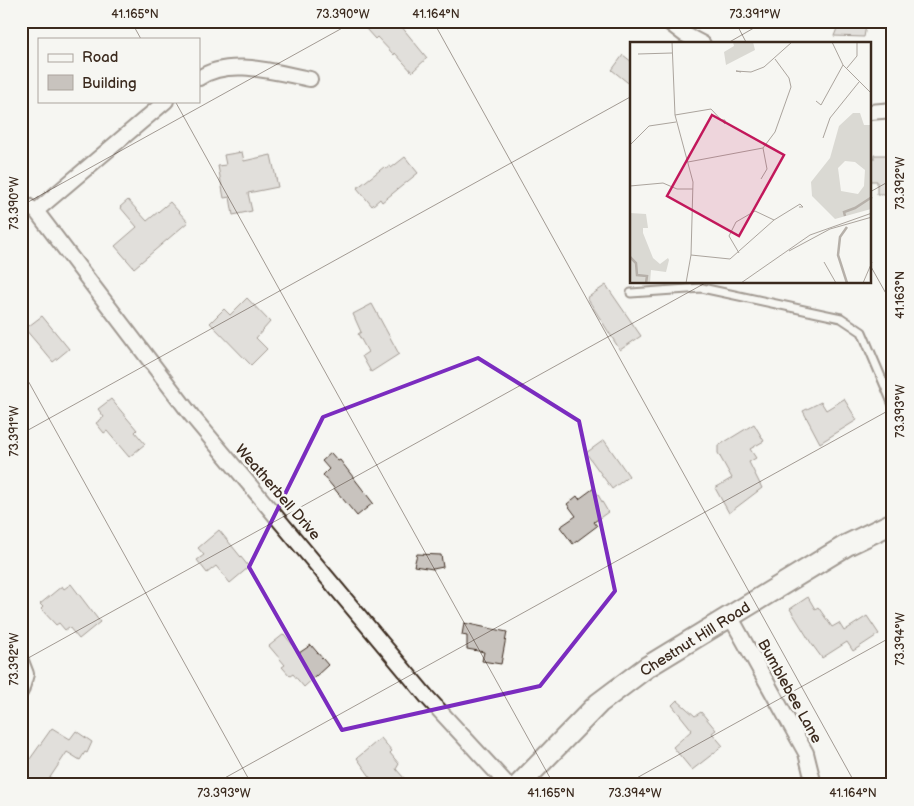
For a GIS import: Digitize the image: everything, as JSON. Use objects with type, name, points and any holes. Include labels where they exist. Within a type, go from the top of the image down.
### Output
[{"type":"main road","name":"Chestnut Hill Road","points":[[519,785],[599,703],[647,667],[847,545],[893,522]]},
{"type":"street","points":[[667,21],[684,34],[699,42]]},
{"type":"street","points":[[200,78],[224,69],[245,68],[310,79]]},
{"type":"street","points":[[36,211],[165,102]]},
{"type":"street","points":[[872,112],[893,110]]},
{"type":"street","name":"Weatherbell Drive","points":[[21,202],[36,211],[192,416],[428,696],[508,785]]},
{"type":"street","name":"Bumblebee Lane","points":[[730,616],[806,754],[814,785]]},
{"type":"street","points":[[21,661],[26,674],[21,691]]},
{"type":"lane","points":[[631,293],[702,288],[841,318],[862,332],[893,405]]},
{"type":"highlighted area","points":[[478,358],[579,421],[615,591],[540,686],[342,730],[249,567],[323,417]]},
{"type":"building","points":[[375,21],[397,21],[427,58],[412,72],[395,53],[394,55],[377,37],[375,39],[366,29]]},
{"type":"building","points":[[840,21],[856,21],[856,24],[866,26],[864,37],[834,36]]},
{"type":"building","points":[[623,55],[630,60],[630,84],[612,70]]},
{"type":"building","points":[[242,152],[244,161],[271,155],[278,187],[248,193],[252,211],[233,215],[230,197],[224,198],[218,166],[226,165],[224,155]]},
{"type":"building","points":[[874,155],[891,155],[891,194],[877,194],[877,181],[872,181],[872,159],[874,159]]},
{"type":"building","points":[[405,157],[418,173],[382,202],[380,199],[372,206],[357,188],[384,167],[386,169],[390,166],[391,168]]},
{"type":"building","points":[[128,200],[147,221],[170,202],[188,222],[134,268],[115,246],[137,227],[120,207]]},
{"type":"building","points":[[606,285],[641,336],[620,350],[587,298]]},
{"type":"building","points":[[247,298],[270,322],[256,338],[267,349],[251,365],[210,323],[224,309],[230,315]]},
{"type":"building","points":[[372,304],[399,354],[371,372],[362,356],[368,352],[358,334],[361,332],[353,314]]},
{"type":"building","points":[[42,316],[69,349],[53,362],[25,329]]},
{"type":"building","points":[[111,399],[137,430],[135,432],[145,444],[129,457],[107,431],[104,433],[96,423],[104,417],[98,409]]},
{"type":"building","points":[[844,399],[857,420],[820,443],[803,411],[821,402],[826,410]]},
{"type":"building","points":[[754,424],[764,441],[750,449],[756,458],[749,462],[762,488],[729,513],[715,488],[732,478],[718,453],[718,446]]},
{"type":"building","points":[[604,440],[629,476],[612,489],[586,453]]},
{"type":"building","points":[[331,453],[338,461],[340,460],[373,503],[357,516],[323,475],[329,469],[322,461]]},
{"type":"building","points":[[594,488],[608,512],[594,522],[597,526],[573,544],[560,527],[576,516],[567,504],[577,496],[579,499]]},
{"type":"building","points":[[219,530],[249,567],[230,583],[216,566],[207,573],[197,560],[204,555],[198,548]]},
{"type":"building","points":[[417,554],[441,555],[443,567],[433,569],[414,566]]},
{"type":"building","points":[[71,584],[100,622],[79,639],[69,627],[65,630],[59,623],[56,625],[41,609],[43,607],[40,604],[62,586],[64,589]]},
{"type":"building","points":[[808,597],[815,609],[818,607],[832,627],[839,623],[844,631],[867,616],[879,634],[853,651],[847,642],[822,658],[790,609]]},
{"type":"building","points":[[464,623],[507,632],[501,664],[482,661],[484,652],[467,649],[467,636],[462,635]]},
{"type":"building","points":[[284,634],[299,653],[311,645],[328,665],[304,687],[293,674],[290,676],[282,667],[285,665],[269,646]]},
{"type":"building","points":[[677,700],[695,716],[701,712],[716,730],[712,733],[723,746],[692,770],[673,747],[692,730],[672,705]]},
{"type":"building","points":[[52,728],[70,739],[76,731],[92,742],[87,753],[85,752],[80,760],[67,752],[47,782],[21,785],[21,761],[30,759]]},
{"type":"building","points":[[381,738],[392,751],[390,753],[399,764],[396,769],[404,778],[396,785],[376,785],[357,758]]}]
